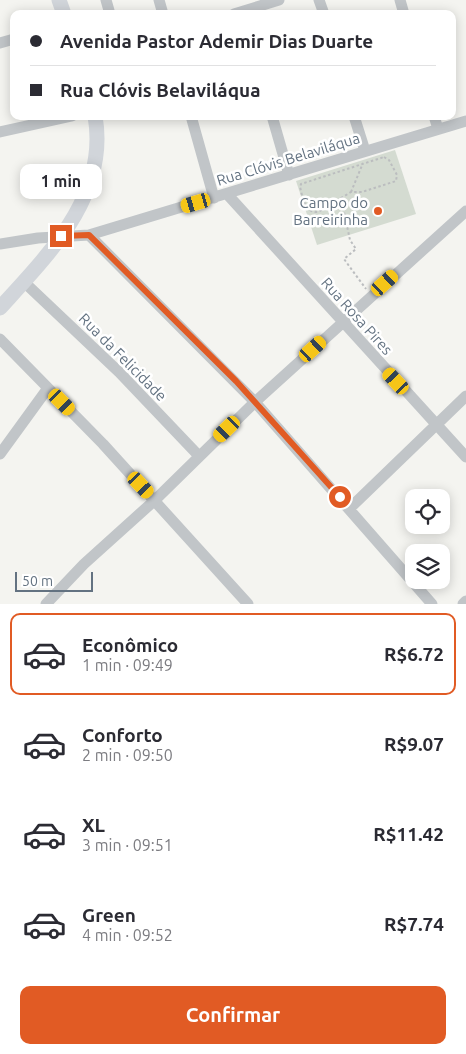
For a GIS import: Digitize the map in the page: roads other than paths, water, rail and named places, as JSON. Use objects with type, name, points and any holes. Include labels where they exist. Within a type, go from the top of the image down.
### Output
[{"type":"main road","points":[[0,308],[24,282],[61,236],[82,204],[93,177],[98,145],[95,120]]},
{"type":"street","points":[[248,10],[280,0]]},
{"type":"street","points":[[0,132],[54,120]]},
{"type":"street","points":[[192,120],[214,198]]},
{"type":"street","points":[[273,120],[289,175]]},
{"type":"street","points":[[355,120],[365,151]]},
{"type":"street","points":[[435,120],[438,129]]},
{"type":"street","name":"Rua Clóvis Belaviláqua","points":[[0,244],[61,236],[89,235],[466,121]]},
{"type":"street","name":"Rua Rosa Pires","points":[[227,194],[466,457]]},
{"type":"street","points":[[52,602],[122,528],[155,500],[255,402],[466,211]]},
{"type":"street","points":[[89,235],[255,402],[350,508],[432,604]]},
{"type":"street","name":"Rua da Felicidade","points":[[24,282],[118,372],[199,456]]},
{"type":"street","points":[[0,339],[155,500],[248,604]]},
{"type":"street","points":[[0,454],[48,388]]},
{"type":"street","points":[[350,508],[466,396]]},
{"type":"street","points":[[463,604],[466,601]]},
{"type":"place","name":"Campo do Barreirinha","points":[[378,211]]}]
